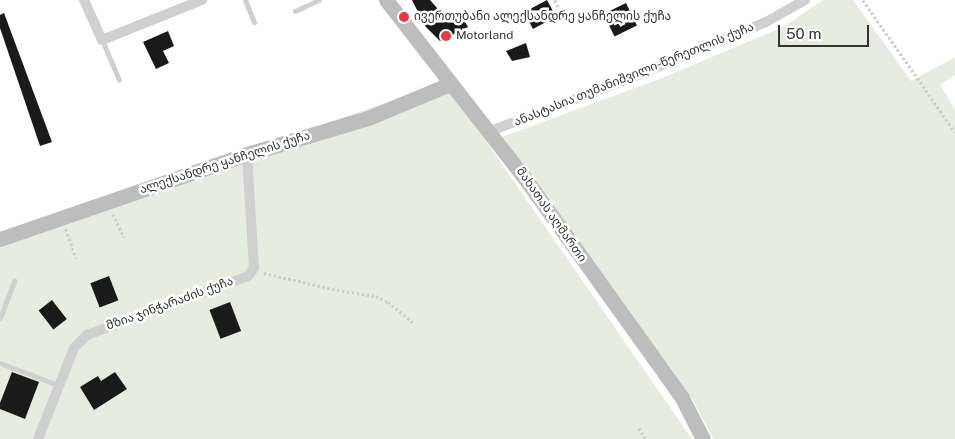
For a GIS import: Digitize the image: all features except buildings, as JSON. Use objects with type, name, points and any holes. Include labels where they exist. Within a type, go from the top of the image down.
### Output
[{"type":"main road","name":"მახათას აღმართი","points":[[388,1],[450,84],[524,177],[682,398],[702,439]]},
{"type":"main road","name":"ალექსანდრე ყანჩელის ქუჩა","points":[[0,239],[247,154],[368,118],[450,84]]},
{"type":"street","points":[[84,0],[102,40],[202,0]]},
{"type":"street","name":"ანასტასია თუმანიშვილი-წერეთლის ქუჩა","points":[[488,132],[636,76],[766,22],[805,0]]},
{"type":"street","points":[[247,154],[254,268]]},
{"type":"street","name":"მზია ჯინჭარაძის ქუჩა","points":[[38,439],[74,348],[88,334],[248,276],[254,268]]},
{"type":"lane","points":[[245,0],[254,22]]},
{"type":"lane","points":[[295,11],[319,0]]},
{"type":"lane","points":[[102,40],[119,80]]},
{"type":"lane","points":[[0,318],[14,281]]},
{"type":"lane","points":[[0,363],[58,385]]},
{"type":"path","points":[[555,0],[560,11]]},
{"type":"path","points":[[863,0],[955,132]]},
{"type":"path","points":[[107,201],[124,238]]},
{"type":"path","points":[[62,217],[76,258]]},
{"type":"path","points":[[254,268],[269,275],[307,284],[376,296],[388,302],[414,322]]},
{"type":"path","points":[[639,428],[646,439]]},
{"type":"shaded area","points":[[823,0],[853,0],[911,81],[955,57],[955,75],[940,85],[955,109],[955,439],[713,439],[693,400],[499,138],[662,78],[783,27]]},
{"type":"shaded area","points":[[445,82],[692,439],[0,439],[0,237]]},
{"type":"place","name":"ივერთუბანი ალექსანდრე ყანჩელის ქუჩა","points":[[404,17]]},
{"type":"place","name":"Motorland","points":[[446,36]]}]
